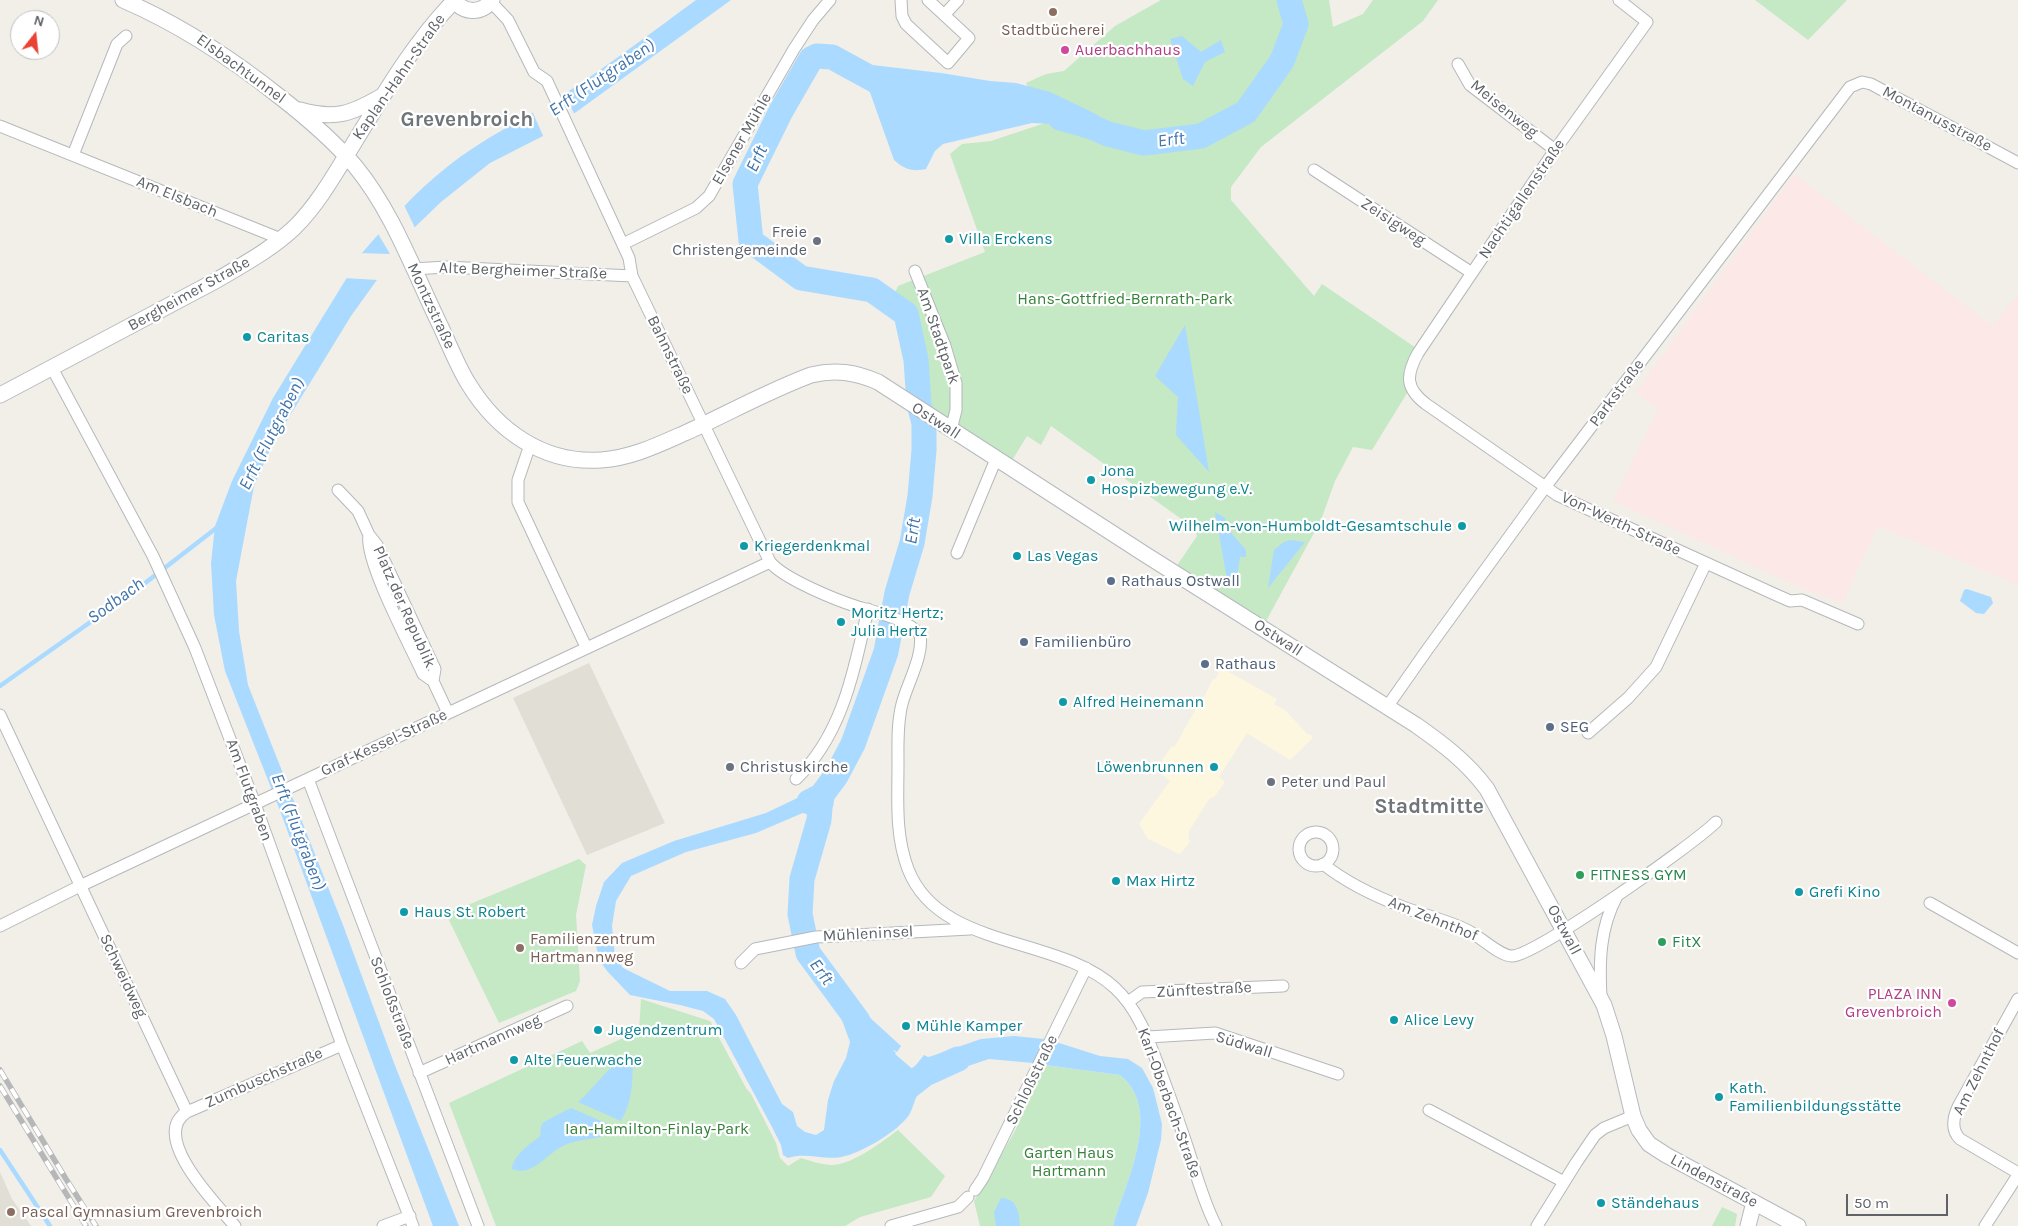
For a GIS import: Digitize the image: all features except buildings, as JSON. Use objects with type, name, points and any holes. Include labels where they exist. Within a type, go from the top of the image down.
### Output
[{"type":"main road","name":"Elsbachtunnel","points":[[123,0],[183,29],[216,49],[296,109],[346,156]]},
{"type":"main road","points":[[454,0],[462,8],[472,11],[483,9],[492,1]]},
{"type":"main road","name":"Kaplan-Hahn-Straße","points":[[346,156],[424,35],[454,0]]},
{"type":"main road","points":[[296,109],[321,115],[341,115],[360,109],[385,94]]},
{"type":"main road","name":"Montzstraße","points":[[346,156],[369,184],[387,215],[472,389],[494,418],[513,434],[530,445],[567,458],[607,459],[648,449],[704,424]]},
{"type":"main road","name":"Bergheimer Straße","points":[[0,395],[250,261],[281,239],[300,221],[319,199],[346,156]]},
{"type":"main road","name":"Ostwall","points":[[704,424],[794,382],[826,372],[844,372],[861,375],[878,382],[1446,746],[1479,779],[1601,998],[1612,1029],[1633,1116],[1641,1135],[1657,1149]]},
{"type":"main road","name":"Lindenstraße","points":[[1657,1149],[1798,1226]]},
{"type":"main road","points":[[1748,1226],[1754,1202]]},
{"type":"street","name":"Elsener Mühle","points":[[622,244],[696,208],[709,196],[796,45],[830,0]]},
{"type":"street","points":[[902,0],[902,16],[906,24],[948,63],[969,38],[928,0]]},
{"type":"street","points":[[944,15],[958,0]]},
{"type":"street","name":"Nachtigallenstraße","points":[[1409,383],[1411,368],[1418,353],[1555,150],[1647,22],[1618,0]]},
{"type":"street","name":"Bahnstraße","points":[[492,1],[508,20],[534,72],[548,81],[629,258],[632,276],[770,562],[787,576],[843,601],[906,624],[920,636]]},
{"type":"street","points":[[73,155],[117,44],[126,36]]},
{"type":"street","name":"Meisenweg","points":[[1458,64],[1470,85],[1555,150]]},
{"type":"street","name":"Montanusstraße","points":[[1854,85],[1862,82],[1871,84],[2018,163]]},
{"type":"street","name":"Parkstraße","points":[[1387,707],[1426,650],[1546,486],[1840,98],[1854,85]]},
{"type":"street","name":"Am Elsbach","points":[[0,126],[281,239]]},
{"type":"street","name":"Zeisigweg","points":[[1314,170],[1472,273]]},
{"type":"street","name":"Alte Bergheimer Straße","points":[[413,269],[446,267],[632,276]]},
{"type":"street","name":"Am Stadtpark","points":[[915,271],[945,346],[956,383],[956,410],[951,430]]},
{"type":"street","name":"Am Flutgraben","points":[[52,368],[153,556],[210,686],[255,804],[342,1045],[411,1221]]},
{"type":"street","name":"Von-Werth-Straße","points":[[1409,383],[1421,400],[1557,495],[1772,593],[1790,600],[1802,600],[1858,624]]},
{"type":"street","points":[[530,445],[518,480],[518,502],[586,647]]},
{"type":"street","points":[[957,553],[996,459]]},
{"type":"street","name":"Platz der Republik","points":[[338,490],[358,511],[369,535],[377,545],[434,669],[433,681],[448,713]]},
{"type":"street","name":"Graf-Kessel-Straße","points":[[0,926],[80,886],[770,562]]},
{"type":"street","points":[[1588,733],[1623,703],[1656,667],[1706,563]]},
{"type":"street","points":[[796,779],[809,766],[820,750],[840,713],[873,611]]},
{"type":"street","name":"Karl-Oberbach-Straße","points":[[920,636],[921,644],[900,715],[898,805],[901,844],[911,875],[925,896],[950,917],[972,929],[1060,957],[1086,968],[1112,986],[1128,1002],[1148,1037],[1203,1195],[1216,1226]]},
{"type":"street","name":"Schweidweg","points":[[0,715],[187,1112]]},
{"type":"street","name":"Schloßstraße","points":[[308,780],[418,1073],[478,1226]]},
{"type":"street","name":"Am Zehnthof","points":[[1323,864],[1341,878],[1360,888],[1402,907],[1468,930],[1499,952],[1509,956],[1529,950],[1564,929],[1693,842],[1716,822]]},
{"type":"street","points":[[1601,998],[1600,964],[1602,939],[1609,911],[1618,894]]},
{"type":"street","points":[[1930,903],[2018,953]]},
{"type":"street","name":"Mühleninsel","points":[[742,963],[755,949],[816,937],[972,929]]},
{"type":"street","name":"Schloßstraße","points":[[891,1226],[958,1207],[971,1194],[983,1178],[1086,968]]},
{"type":"street","name":"Zünftestraße","points":[[1128,1002],[1142,992],[1283,986]]},
{"type":"street","name":"Am Zehnthof","points":[[2018,999],[1958,1107],[1954,1123],[1955,1133],[1960,1140],[2018,1174]]},
{"type":"street","name":"Hartmannweg","points":[[418,1073],[567,1006]]},
{"type":"street","name":"Südwall","points":[[1148,1037],[1215,1033],[1338,1074]]},
{"type":"street","name":"Zumbuschstraße","points":[[187,1112],[342,1045]]},
{"type":"street","points":[[1429,1110],[1564,1182]]},
{"type":"street","points":[[187,1112],[180,1118],[176,1126],[175,1136],[178,1148],[191,1172],[235,1226]]},
{"type":"street","points":[[1537,1226],[1585,1149],[1599,1132],[1633,1116]]},
{"type":"street","points":[[1985,1226],[2018,1174]]},
{"type":"street","points":[[383,1226],[411,1221]]},
{"type":"shaded area","points":[[1794,174],[1992,326],[2018,294],[2018,585],[1878,526],[1842,603],[1804,589],[1613,501],[1658,409],[1636,392]]},
{"type":"shaded area","points":[[589,663],[665,823],[587,855],[513,698]]},
{"type":"shaded area","points":[[1220,667],[1277,699],[1274,704],[1286,711],[1313,738],[1290,760],[1247,733],[1219,777],[1225,782],[1214,797],[1209,799],[1189,831],[1188,838],[1190,842],[1180,854],[1148,839],[1139,824],[1170,781],[1156,770],[1171,747],[1175,746],[1197,707],[1199,707],[1213,679],[1219,673],[1217,671]]},
{"type":"shaded area","name":"Pascal Gymnasium Grevenbroich","points":[[0,1172],[12,1199],[31,1226],[0,1226]]},
{"type":"green space","name":"Hans-Gottfried-Bernrath-Park","points":[[1161,0],[1329,0],[1333,27],[1363,14],[1373,0],[1438,0],[1423,21],[1261,147],[1231,187],[1231,200],[1314,296],[1322,284],[1422,352],[1416,362],[1412,385],[1372,450],[1353,447],[1335,481],[1321,520],[1265,623],[1176,567],[1197,536],[1194,528],[1051,426],[1041,445],[1027,436],[1011,462],[921,405],[908,315],[890,303],[898,286],[985,252],[950,154],[962,144],[991,141],[1045,123],[1026,83],[1046,74],[1064,71],[1115,26]]},
{"type":"green space","points":[[1755,0],[1847,0],[1808,40]]},
{"type":"green space","name":"Familienzentrum Hartmannweg","points":[[579,859],[586,865],[576,915],[580,981],[576,991],[499,1023],[446,914]]},
{"type":"green space","name":"Ian-Hamilton-Finlay-Park","points":[[641,999],[710,1021],[751,1094],[776,1143],[780,1158],[788,1166],[801,1158],[828,1165],[840,1164],[866,1152],[898,1130],[945,1176],[931,1197],[860,1217],[845,1226],[496,1226],[449,1103],[582,1041],[590,1053],[639,1031]]},
{"type":"green space","name":"Garten Haus Hartmann","points":[[1045,1065],[1120,1075],[1133,1090],[1139,1107],[1138,1148],[1113,1226],[980,1226],[974,1201],[1015,1131]]},
{"type":"green space","points":[[1722,1207],[1737,1214],[1735,1226],[1712,1226]]},
{"type":"water","name":"Erft (Flutgraben)","points":[[696,0],[731,0],[543,136],[490,163],[441,202],[415,227],[351,316],[272,445],[254,486],[236,581],[239,631],[248,685],[459,1226],[433,1226],[279,808],[225,671],[214,615],[211,563],[215,526],[232,481],[273,398],[362,253],[392,219],[435,177],[461,157],[489,138],[580,84]]},
{"type":"water","points":[[1182,36],[1201,52],[1221,40],[1225,52],[1205,62],[1193,86],[1183,79],[1170,39]]},
{"type":"water","points":[[872,65],[1016,83],[1050,92],[1098,115],[1088,137],[1053,124],[1032,123],[943,144],[935,151],[926,169],[909,169],[901,166],[894,160],[867,84]]},
{"type":"water","points":[[1185,325],[1209,472],[1176,435],[1178,397],[1155,376]]},
{"type":"water","points":[[1215,512],[1225,518],[1232,534],[1246,550],[1246,557],[1240,557],[1237,578],[1227,579]]},
{"type":"water","points":[[1290,540],[1305,542],[1268,588],[1274,550]]},
{"type":"water","points":[[1967,589],[1991,597],[1993,603],[1984,614],[1976,613],[1960,601],[1964,590]]},
{"type":"water","points":[[824,776],[837,782],[833,807],[812,809],[756,833],[686,852],[631,876],[616,901],[612,926],[615,957],[623,968],[670,991],[707,991],[725,999],[736,1015],[782,1104],[793,1112],[797,1126],[805,1132],[816,1135],[824,1130],[828,1100],[834,1081],[846,1058],[850,1042],[839,1012],[844,1006],[855,1004],[901,1046],[897,1052],[892,1049],[895,1054],[930,1084],[918,1094],[910,1113],[904,1121],[882,1139],[841,1157],[796,1156],[788,1158],[783,1155],[781,1145],[772,1127],[714,1019],[703,1011],[630,995],[599,960],[592,925],[604,882],[622,863],[674,841],[766,813],[810,792]]},
{"type":"water","points":[[1014,1036],[1044,1039],[1033,1063],[989,1059],[950,1072],[934,1080],[916,1065],[924,1055],[932,1056],[981,1039]]},
{"type":"water","points":[[1056,1042],[1100,1056],[1128,1059],[1142,1068],[1153,1088],[1162,1124],[1161,1140],[1148,1193],[1136,1226],[1113,1226],[1138,1148],[1139,1107],[1133,1090],[1120,1075],[1045,1065]]},
{"type":"water","points":[[623,1060],[629,1061],[633,1065],[632,1087],[625,1114],[621,1121],[578,1102],[605,1074]]},
{"type":"water","points":[[571,1108],[617,1128],[597,1138],[577,1141],[563,1146],[539,1164],[526,1170],[512,1169],[518,1155],[540,1136],[542,1124]]},
{"type":"water","points":[[1001,1198],[1011,1200],[1014,1203],[1018,1211],[1020,1226],[996,1226],[994,1212]]},
{"type":"pier","points":[[564,91],[575,116],[544,138],[532,111]]},
{"type":"pier","points":[[403,203],[416,230],[378,280],[344,278],[359,253],[390,254],[377,232]]},
{"type":"waterway","name":"Erft","points":[[1060,118],[1092,127],[1108,134],[1144,143],[1201,136],[1246,112],[1282,61],[1296,24],[1289,0]]},
{"type":"waterway","name":"Erft","points":[[809,802],[821,796],[836,776],[853,744],[886,652],[897,593],[912,543],[920,496],[924,423],[919,404],[916,360],[906,314],[872,290],[801,278],[751,241],[745,184],[781,111],[811,59],[817,56],[832,57],[898,93]]},
{"type":"waterway","name":"Sodbach","points":[[0,686],[140,587],[219,526]]},
{"type":"waterway","name":"Erft","points":[[821,796],[819,820],[802,879],[800,914],[808,953],[858,1021],[862,1035]]},
{"type":"waterway","points":[[894,1098],[925,1074],[958,1059]]},
{"type":"waterway","points":[[0,1150],[50,1226]]},
{"type":"railway","points":[[0,1070],[96,1226]]},
{"type":"railway","points":[[0,1086],[86,1226]]},
{"type":"place","name":"Stadtbücherei","points":[[1053,12]]},
{"type":"place","name":"Auerbachhaus","points":[[1065,50]]},
{"type":"place","name":"Villa Erckens","points":[[949,239]]},
{"type":"place","name":"Freie Christengemeinde","points":[[817,241]]},
{"type":"place","name":"Caritas","points":[[247,337]]},
{"type":"place","name":"Jona Hospizbewegung e.V.","points":[[1091,480]]},
{"type":"place","name":"Wilhelm-von-Humboldt-Gesamtschule","points":[[1462,526]]},
{"type":"place","name":"Kriegerdenkmal","points":[[744,546]]},
{"type":"place","name":"Las Vegas","points":[[1017,556]]},
{"type":"place","name":"Rathaus Ostwall","points":[[1111,581]]},
{"type":"place","name":"Moritz Hertz; Julia Hertz","points":[[841,622]]},
{"type":"place","name":"Familienbüro","points":[[1024,642]]},
{"type":"place","name":"Rathaus","points":[[1205,664]]},
{"type":"place","name":"Alfred Heinemann","points":[[1063,702]]},
{"type":"place","name":"SEG","points":[[1550,727]]},
{"type":"place","name":"Christuskirche","points":[[730,767]]},
{"type":"place","name":"Löwenbrunnen","points":[[1214,767]]},
{"type":"place","name":"Peter und Paul","points":[[1271,782]]},
{"type":"place","name":"FITNESS GYM","points":[[1580,875]]},
{"type":"place","name":"Max Hirtz","points":[[1116,881]]},
{"type":"place","name":"Grefi Kino","points":[[1799,892]]},
{"type":"place","name":"Haus St. Robert","points":[[404,912]]},
{"type":"place","name":"FitX","points":[[1662,942]]},
{"type":"place","name":"Familienzentrum Hartmannweg","points":[[520,948]]},
{"type":"place","name":"PLAZA INN Grevenbroich","points":[[1952,1003]]},
{"type":"place","name":"Alice Levy","points":[[1394,1020]]},
{"type":"place","name":"Mühle Kamper","points":[[906,1026]]},
{"type":"place","name":"Jugendzentrum","points":[[598,1030]]},
{"type":"place","name":"Alte Feuerwache","points":[[514,1060]]},
{"type":"place","name":"Kath. Familienbildungsstätte","points":[[1719,1097]]},
{"type":"place","name":"Ständehaus","points":[[1601,1203]]},
{"type":"place","name":"Pascal Gymnasium Grevenbroich","points":[[11,1212]]},
{"type":"district","name":"Grevenbroich","points":[[467,120]]},
{"type":"district","name":"Stadtmitte","points":[[1429,807]]}]
